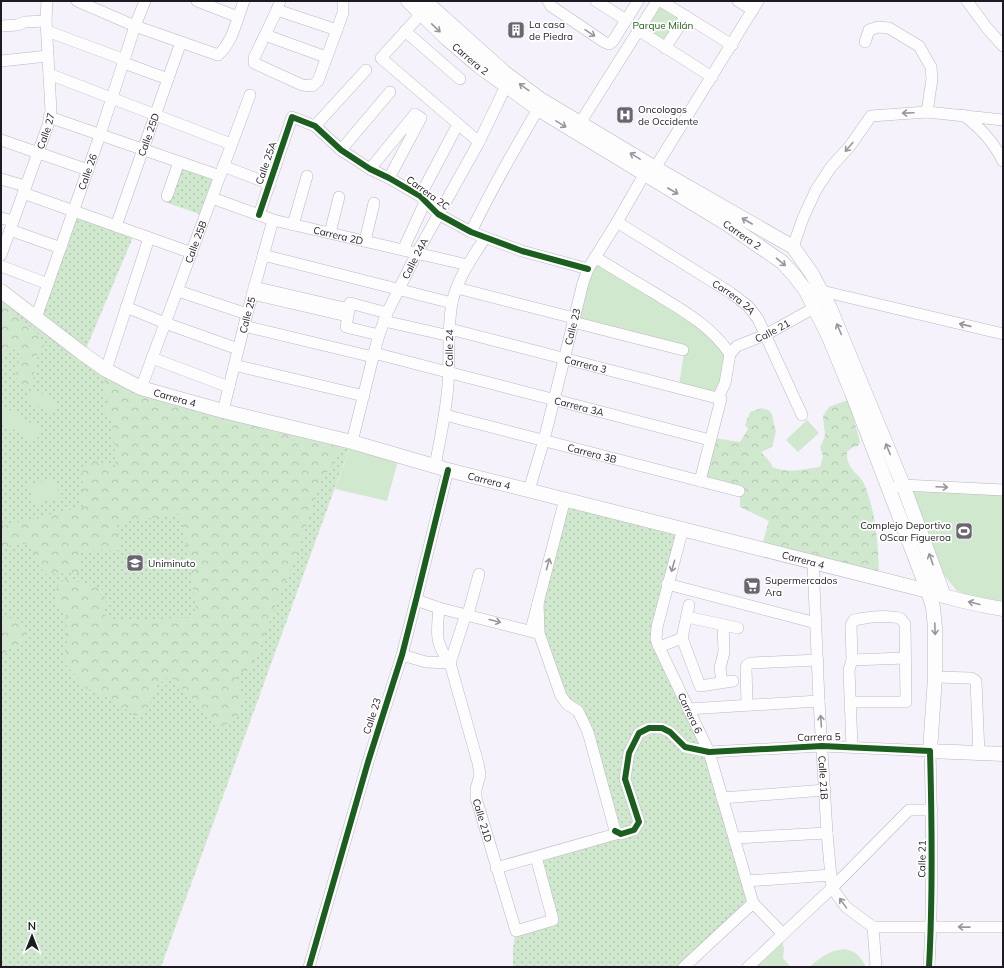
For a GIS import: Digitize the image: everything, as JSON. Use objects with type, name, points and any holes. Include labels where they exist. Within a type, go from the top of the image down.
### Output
[{"type":"main road","name":"Carrera 2","points":[[408,1],[423,8],[540,99],[580,123],[782,262],[794,275],[806,291],[828,335],[852,393],[928,591]]},
{"type":"main road","name":"Carrera 2","points":[[423,8],[480,67],[538,109],[650,171],[794,247],[822,291],[860,379],[903,485],[944,596]]},
{"type":"main road","name":"Carrera 4","points":[[1,291],[106,370],[141,388],[223,411],[352,442],[441,468],[683,528],[987,607],[1003,609]]},
{"type":"main road","name":"Calle 21","points":[[928,591],[933,607],[935,628],[935,677],[930,751]]},
{"type":"main road","name":"Carrera 5","points":[[930,751],[1003,754]]},
{"type":"street","name":"Calle 27","points":[[1,254],[48,125],[51,110],[47,1]]},
{"type":"street","points":[[77,1],[136,26],[218,55],[224,50],[229,41],[244,1]]},
{"type":"street","name":"Calle 26","points":[[36,318],[113,98],[145,1]]},
{"type":"street","points":[[197,1],[238,17]]},
{"type":"street","points":[[337,30],[278,5],[254,58],[254,63],[302,85],[312,86],[318,81],[337,30],[343,13],[343,1]]},
{"type":"street","points":[[548,1],[550,6],[609,44],[613,41],[638,1]]},
{"type":"street","points":[[596,1],[626,20]]},
{"type":"street","points":[[580,123],[657,1]]},
{"type":"street","points":[[662,1],[732,45]]},
{"type":"street","points":[[738,1],[756,6]]},
{"type":"street","points":[[967,1],[987,28],[1003,46]]},
{"type":"street","name":"Calle 23","points":[[529,490],[544,440],[583,283],[588,269],[756,6]]},
{"type":"street","points":[[423,8],[405,32],[381,58],[479,142]]},
{"type":"street","points":[[665,48],[686,16]]},
{"type":"street","points":[[2,26],[25,22],[47,26],[124,62],[168,78]]},
{"type":"street","points":[[865,42],[869,30],[878,27],[889,28],[920,46],[931,67],[932,79],[927,112]]},
{"type":"street","points":[[638,30],[712,77]]},
{"type":"street","points":[[405,32],[460,79]]},
{"type":"street","points":[[265,35],[326,57]]},
{"type":"street","name":"Calle 25D","points":[[116,226],[181,42]]},
{"type":"street","points":[[1,61],[48,56]]},
{"type":"street","points":[[314,126],[366,70]]},
{"type":"street","points":[[49,74],[231,144]]},
{"type":"street","name":"Calle 24A","points":[[352,442],[373,355],[386,317],[417,253],[479,142],[506,86]]},
{"type":"street","points":[[341,150],[390,92]]},
{"type":"street","name":"Calle 25B","points":[[141,388],[250,95]]},
{"type":"street","points":[[471,232],[484,204],[538,109]]},
{"type":"street","points":[[794,247],[803,218],[816,190],[831,167],[850,146],[871,116],[927,112],[1003,120]]},
{"type":"street","points":[[370,168],[414,114],[421,118],[389,178]]},
{"type":"street","points":[[963,115],[986,136],[1003,161]]},
{"type":"street","points":[[49,117],[179,162],[270,184]]},
{"type":"street","name":"Carrera 2C","points":[[292,117],[314,126],[341,150],[422,199],[438,214],[471,232],[522,251],[588,269]]},
{"type":"street","name":"Calle 25A","points":[[258,215],[292,117]]},
{"type":"street","points":[[403,250],[422,199],[458,124]]},
{"type":"street","points":[[1,140],[88,170]]},
{"type":"street","points":[[167,196],[179,162]]},
{"type":"street","points":[[293,225],[307,176]]},
{"type":"street","points":[[1,179],[74,211],[192,253]]},
{"type":"street","points":[[330,233],[339,197]]},
{"type":"street","name":"Carrera 2D","points":[[212,198],[273,220],[468,265]]},
{"type":"street","points":[[365,241],[374,202]]},
{"type":"street","points":[[1,218],[11,226],[61,248]]},
{"type":"street","name":"Calle 25","points":[[223,411],[253,291],[273,220]]},
{"type":"street","name":"Carrera 2A","points":[[617,222],[731,293],[753,312],[802,415]]},
{"type":"street","name":"Calle 24","points":[[441,468],[449,372],[452,303],[456,288],[485,238]]},
{"type":"street","points":[[106,370],[152,239]]},
{"type":"street","points":[[263,255],[452,303]]},
{"type":"street","points":[[596,258],[708,328],[719,339],[730,354],[725,383],[719,398],[700,480]]},
{"type":"street","points":[[1,266],[48,284]]},
{"type":"street","points":[[456,288],[683,350]]},
{"type":"street","points":[[178,291],[247,314]]},
{"type":"street","points":[[253,291],[348,312]]},
{"type":"street","points":[[822,291],[1003,334]]},
{"type":"street","points":[[379,335],[346,327],[350,303],[386,317],[450,333]]},
{"type":"street","points":[[128,308],[238,350]]},
{"type":"street","name":"Calle 21","points":[[730,354],[737,346],[765,335],[814,308]]},
{"type":"street","points":[[244,326],[449,372]]},
{"type":"street","name":"Carrera 3","points":[[450,333],[564,359],[719,398]]},
{"type":"street","points":[[152,358],[229,387]]},
{"type":"street","points":[[234,365],[364,396]]},
{"type":"street","name":"Carrera 3A","points":[[449,372],[710,440]]},
{"type":"street","name":"Carrera 3B","points":[[445,415],[739,491]]},
{"type":"street","name":"Calle 23","points":[[309,967],[368,762],[402,655],[416,600],[441,468]]},
{"type":"street","points":[[889,488],[903,485],[1003,490]]},
{"type":"street","points":[[496,868],[615,832],[588,732],[578,711],[568,704],[561,696],[535,632],[538,602],[565,499]]},
{"type":"street","name":"Carrera 6","points":[[683,528],[667,584],[657,627],[656,639],[709,752],[753,903],[783,934]]},
{"type":"street","name":"Calle 21B","points":[[813,562],[827,833],[832,888]]},
{"type":"street","points":[[402,655],[426,662],[450,663],[479,574]]},
{"type":"street","points":[[667,584],[816,623]]},
{"type":"street","points":[[416,600],[439,608],[535,632]]},
{"type":"street","points":[[689,605],[682,638],[700,686],[733,681]]},
{"type":"street","name":"Calle 21D","points":[[439,608],[436,636],[441,651],[450,663],[478,763],[480,775],[476,789],[476,798],[516,931],[552,920],[536,857]]},
{"type":"street","points":[[850,702],[906,702],[905,624],[900,618],[894,616],[854,620],[851,625],[852,660],[849,670],[850,702],[852,746]]},
{"type":"street","points":[[687,617],[738,628]]},
{"type":"street","points":[[722,682],[720,668],[724,652],[723,625]]},
{"type":"street","points":[[659,648],[682,638]]},
{"type":"street","points":[[852,660],[905,658]]},
{"type":"street","points":[[747,704],[747,665],[751,663],[818,660]]},
{"type":"street","points":[[935,677],[970,678],[976,681],[978,754]]},
{"type":"street","points":[[688,709],[747,704],[820,702]]},
{"type":"street","name":"Carrera 5","points":[[615,832],[620,834],[634,830],[639,822],[625,779],[629,754],[639,732],[649,728],[662,728],[670,732],[685,747],[709,752],[822,746],[852,746],[930,751]]},
{"type":"street","name":"Calle 21","points":[[929,967],[931,926],[932,810],[930,751]]},
{"type":"street","points":[[722,798],[825,790]]},
{"type":"street","points":[[748,967],[832,888],[909,810],[932,810]]},
{"type":"street","points":[[735,838],[827,833]]},
{"type":"street","points":[[747,882],[831,875]]},
{"type":"street","points":[[832,888],[846,907],[873,927],[1003,927]]},
{"type":"street","points":[[691,965],[753,903]]},
{"type":"street","points":[[873,927],[876,967]]},
{"type":"green space","name":"Parque Milán","points":[[660,4],[685,18],[667,46],[642,30]]},
{"type":"green space","points":[[181,164],[216,177],[202,215],[165,202]]},
{"type":"green space","points":[[77,217],[133,237],[86,349],[42,316]]},
{"type":"green space","points":[[596,263],[692,321],[715,338],[726,354],[716,395],[679,385],[685,347],[577,319],[588,278]]},
{"type":"green space","points":[[1,292],[106,370],[223,411],[349,449],[161,967],[1,967]]},
{"type":"green space","points":[[1,298],[17,317],[39,335],[44,345],[37,355],[33,383],[27,387],[19,384],[15,370],[15,365],[21,360],[23,354],[9,347],[1,357]]},
{"type":"green space","points":[[107,379],[203,413],[344,447],[322,480],[295,559],[253,665],[236,677],[243,696],[237,719],[218,729],[193,699],[169,676],[157,686],[147,710],[143,715],[133,715],[116,702],[86,688],[65,664],[67,638],[66,614],[58,605],[55,598],[56,590],[63,580],[70,579],[103,590],[107,605],[102,610],[109,621],[197,617],[184,528],[180,514],[117,524],[120,550],[81,551],[81,573],[45,574],[29,543],[1,547],[1,526],[83,507],[80,494],[84,487],[82,482],[83,470],[97,460],[113,469],[115,467],[112,420],[105,411],[108,402],[102,383]]},
{"type":"green space","points":[[32,388],[58,403],[52,415],[26,399]]},
{"type":"green space","points":[[849,401],[860,442],[858,446],[853,447],[847,452],[847,460],[864,483],[872,507],[876,529],[879,572],[762,545],[769,521],[740,507],[740,489],[702,479],[714,438],[740,442],[748,429],[745,425],[750,412],[761,408],[768,410],[772,414],[776,431],[772,447],[761,452],[771,463],[772,467],[790,471],[820,467],[823,456],[820,447],[825,436],[823,416],[829,407]]},
{"type":"green space","points":[[1,405],[43,430],[35,442],[1,422]]},
{"type":"green space","points":[[807,420],[819,433],[798,452],[786,440]]},
{"type":"green space","points":[[351,444],[399,457],[387,501],[335,489]]},
{"type":"green space","points":[[56,479],[60,498],[34,504],[29,484]]},
{"type":"green space","name":"Complejo Deportivo OScar Figueroa","points":[[909,490],[1003,494],[1003,604],[987,603],[957,591],[939,569]]},
{"type":"green space","points":[[565,499],[683,528],[656,639],[709,752],[753,903],[685,967],[514,967],[513,965],[513,948],[516,931],[552,919],[536,857],[616,834],[588,732],[567,704],[539,633],[538,602]]},
{"type":"green space","points":[[1,617],[17,619],[25,625],[26,634],[20,645],[1,655]]},
{"type":"green space","points":[[782,940],[784,949],[783,958],[790,966],[794,967],[754,967]]},
{"type":"green space","points":[[845,949],[858,955],[866,967],[809,967],[821,957],[829,953]]},
{"type":"cycle path","points":[[259,215],[292,117],[315,126],[341,150],[370,169],[420,196],[438,214],[471,232],[522,251],[588,269]]},
{"type":"cycle path","points":[[309,967],[368,762],[402,655],[448,470]]},
{"type":"cycle path","points":[[615,831],[621,834],[634,830],[639,822],[625,779],[629,753],[639,733],[649,728],[662,728],[670,732],[685,747],[709,752],[822,746],[930,751],[932,859],[929,967]]},
{"type":"place","name":"La casa de Piedra","points":[[516,30]]},
{"type":"place","name":"Oncologos de Occidente","points":[[625,115]]},
{"type":"place","name":"Complejo Deportivo OScar Figueroa","points":[[964,531]]},
{"type":"place","name":"Uniminuto","points":[[135,563]]},
{"type":"place","name":"Supermercados Ara","points":[[752,586]]}]
